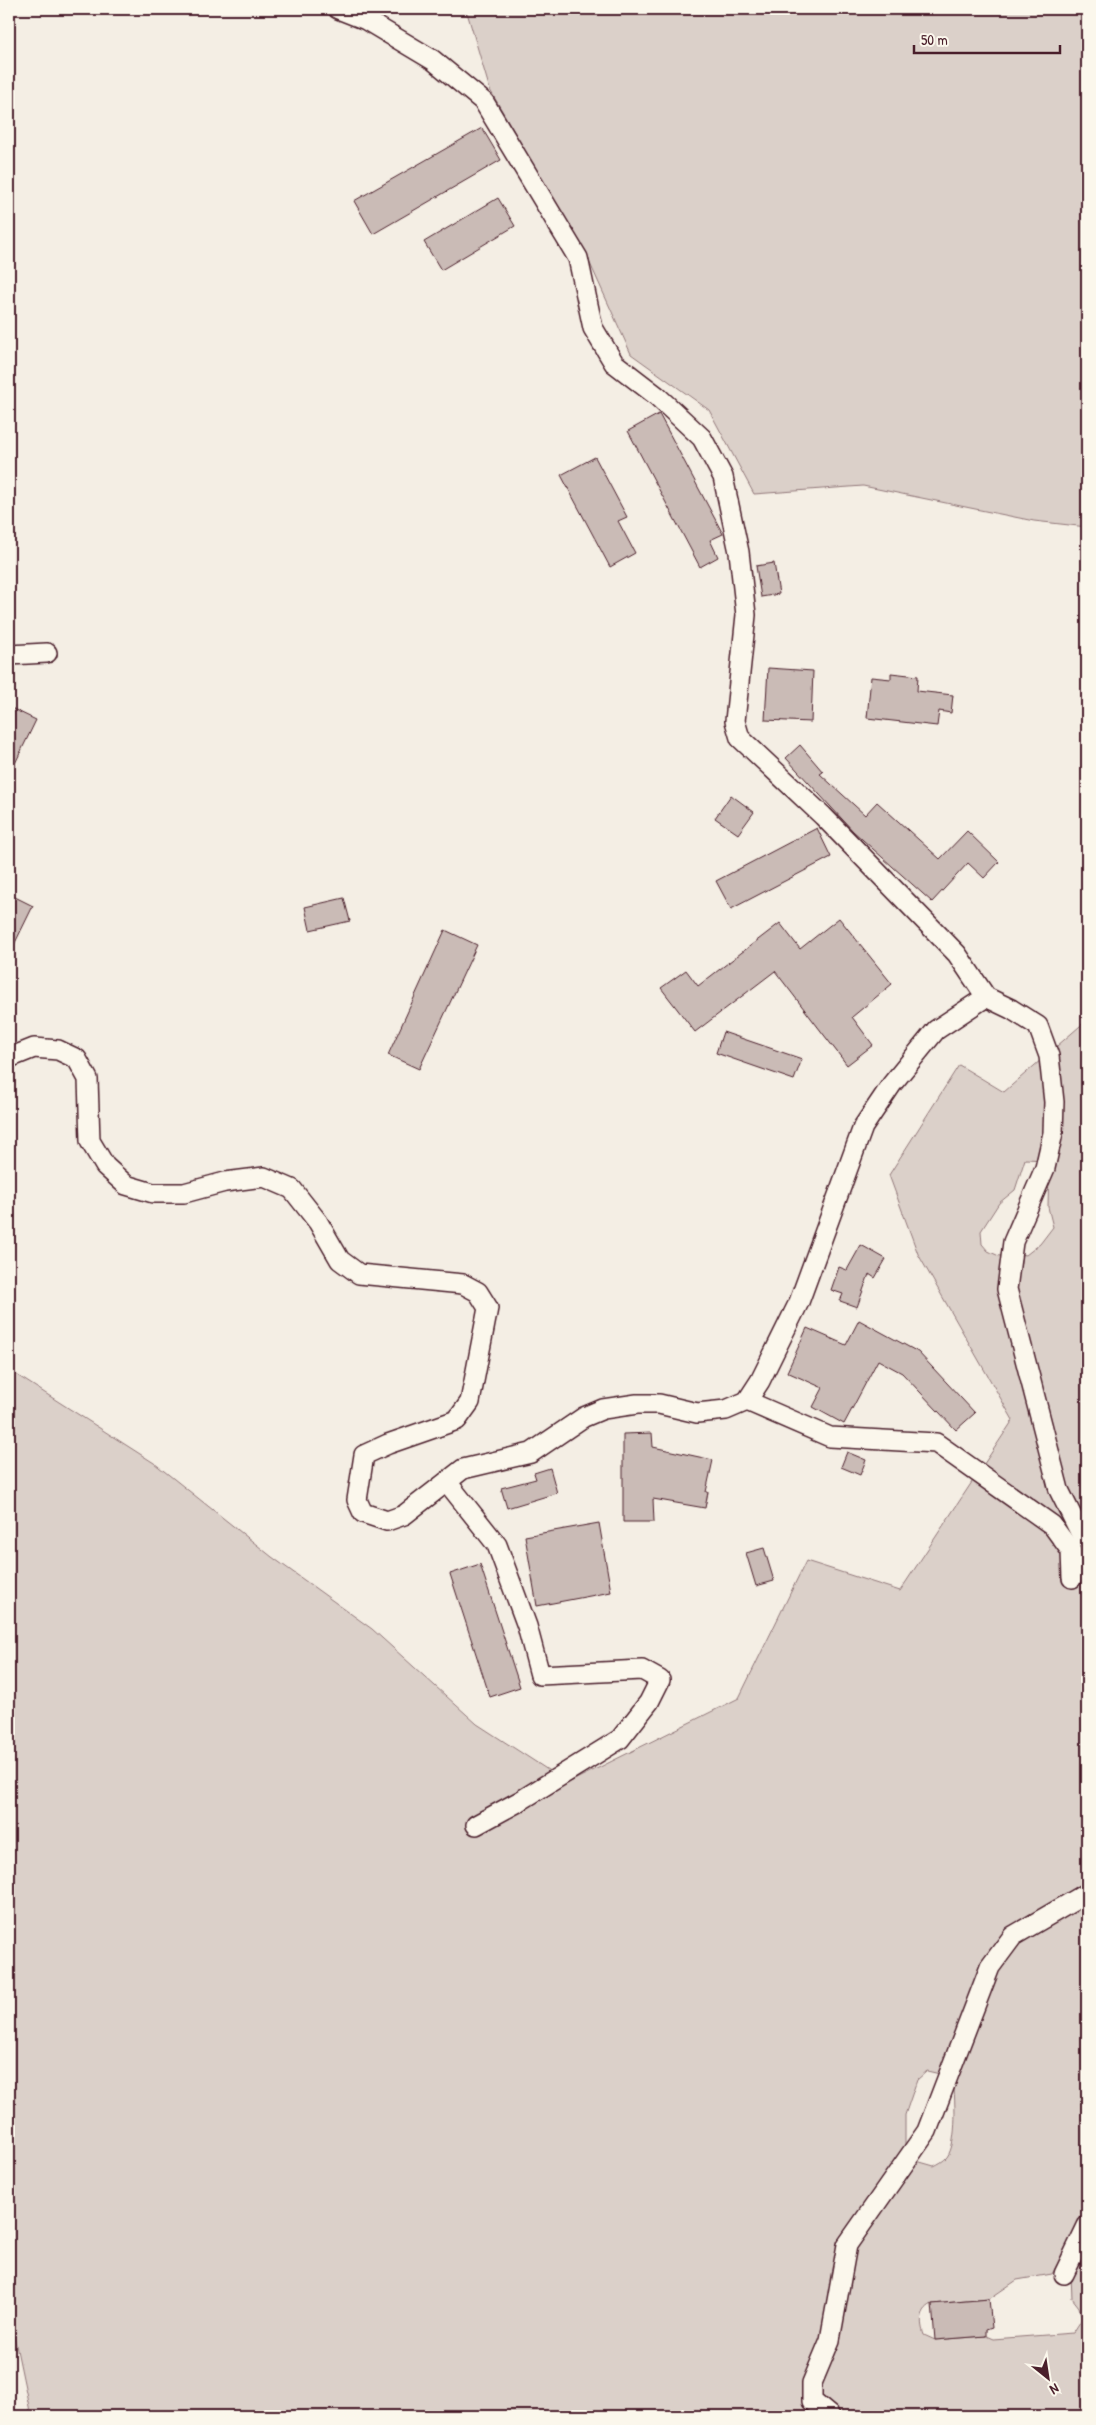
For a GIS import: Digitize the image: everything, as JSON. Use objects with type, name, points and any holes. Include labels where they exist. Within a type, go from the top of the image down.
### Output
[{"type":"street","points":[[338,9],[366,20],[432,60],[484,102],[578,258],[593,328],[614,363],[657,396],[702,438],[723,477],[739,552],[746,615],[735,721],[740,738],[823,816],[957,954],[986,997],[1011,1009],[1038,1026],[1049,1056],[1054,1102],[1053,1133],[1045,1168],[1013,1242],[1007,1289],[1059,1490],[1082,1536],[1087,1540]]},
{"type":"street","points":[[9,655],[47,653]]},
{"type":"street","points":[[9,1058],[34,1048],[58,1050],[77,1059],[88,1079],[90,1141],[105,1166],[126,1185],[153,1193],[184,1194],[225,1182],[264,1177],[292,1188],[318,1222],[340,1260],[359,1274],[462,1284],[478,1292],[488,1308],[470,1402],[457,1420],[388,1444],[364,1455],[356,1500],[363,1513],[388,1521],[404,1515],[463,1469],[532,1453],[584,1417],[602,1409],[637,1404],[659,1404],[698,1413],[726,1410],[747,1401],[760,1381],[798,1302],[863,1127],[892,1084],[936,1030],[986,997]]},
{"type":"street","points":[[747,1401],[830,1436],[936,1443],[1052,1525],[1072,1551],[1072,1578]]},
{"type":"street","points":[[447,1482],[498,1546],[527,1626],[540,1676],[642,1670],[660,1680],[649,1702],[620,1740],[520,1801],[476,1825]]},
{"type":"street","points":[[830,2416],[812,2401],[812,2383],[830,2340],[847,2246],[927,2131],[990,1967],[1013,1936],[1041,1917],[1087,1893]]},
{"type":"street","points":[[1064,2274],[1087,2226]]},
{"type":"shaded area","points":[[466,9],[1087,9],[1087,527],[1034,521],[863,486],[754,494],[709,410],[631,354],[588,259],[490,90]]},
{"type":"shaded area","points":[[1087,1020],[1087,2214],[1079,2220],[1077,2230],[1052,2274],[1017,2280],[989,2299],[932,2304],[925,2310],[921,2322],[924,2335],[935,2340],[986,2336],[993,2339],[1073,2333],[1082,2319],[1079,2307],[1072,2298],[1071,2275],[1087,2231],[1087,2416],[31,2416],[9,2312],[9,1370],[154,1463],[272,1557],[372,1629],[477,1724],[568,1783],[739,1698],[806,1561],[900,1591],[1013,1420],[918,1254],[889,1175],[959,1065],[1004,1092]],"holes":[[[1025,1159],[1049,1160],[1048,1207],[1053,1227],[1040,1244],[1026,1255],[1010,1253],[999,1256],[988,1251],[982,1244],[981,1231],[999,1203],[1015,1190]],[[927,2071],[953,2077],[954,2085],[955,2118],[953,2141],[947,2157],[934,2166],[913,2160],[905,2153],[905,2115],[917,2080]]]},
{"type":"building","points":[[482,128],[501,160],[373,234],[354,201]]},
{"type":"building","points":[[498,198],[515,226],[441,270],[424,242]]},
{"type":"building","points":[[659,414],[723,534],[710,540],[718,557],[700,567],[628,431]]},
{"type":"building","points":[[595,457],[627,517],[618,521],[635,553],[610,567],[561,475]]},
{"type":"building","points":[[774,563],[779,594],[761,597],[756,566]]},
{"type":"building","points":[[768,668],[813,671],[811,722],[765,720]]},
{"type":"building","points":[[891,673],[918,676],[917,691],[953,695],[951,713],[939,711],[937,726],[867,718],[871,677],[891,679]]},
{"type":"building","points":[[9,707],[36,720],[9,776]]},
{"type":"building","points":[[800,745],[823,772],[820,774],[865,815],[877,802],[940,859],[967,831],[999,862],[984,878],[968,863],[932,902],[853,831],[786,758]]},
{"type":"building","points":[[731,795],[754,812],[738,834],[715,818]]},
{"type":"building","points":[[817,828],[831,857],[731,909],[716,881]]},
{"type":"building","points":[[9,894],[33,906],[9,955]]},
{"type":"building","points":[[344,898],[350,921],[310,930],[305,907]]},
{"type":"building","points":[[839,918],[892,984],[852,1017],[873,1045],[847,1065],[775,971],[695,1032],[661,988],[686,970],[698,986],[780,923],[800,949]]},
{"type":"building","points":[[445,930],[477,945],[419,1069],[388,1055]]},
{"type":"building","points":[[723,1032],[802,1059],[794,1080],[716,1053]]},
{"type":"building","points":[[861,1245],[886,1259],[875,1278],[869,1274],[857,1307],[840,1301],[843,1294],[831,1290],[839,1267],[847,1270]]},
{"type":"building","points":[[859,1320],[918,1352],[975,1413],[956,1430],[902,1373],[878,1360],[844,1424],[813,1407],[823,1388],[787,1372],[807,1328],[846,1345]]},
{"type":"building","points":[[652,1433],[653,1447],[713,1460],[706,1492],[708,1492],[705,1508],[653,1499],[654,1522],[623,1522],[623,1434]]},
{"type":"building","points":[[847,1452],[866,1460],[860,1475],[841,1467]]},
{"type":"building","points":[[550,1468],[557,1493],[507,1508],[501,1488],[536,1479],[534,1473]]},
{"type":"building","points":[[599,1523],[611,1592],[537,1606],[525,1536]]},
{"type":"building","points":[[764,1548],[774,1581],[756,1586],[746,1553]]},
{"type":"building","points":[[480,1564],[520,1687],[490,1697],[450,1574]]},
{"type":"building","points":[[989,2299],[992,2328],[986,2330],[986,2336],[935,2340],[932,2304]]}]
